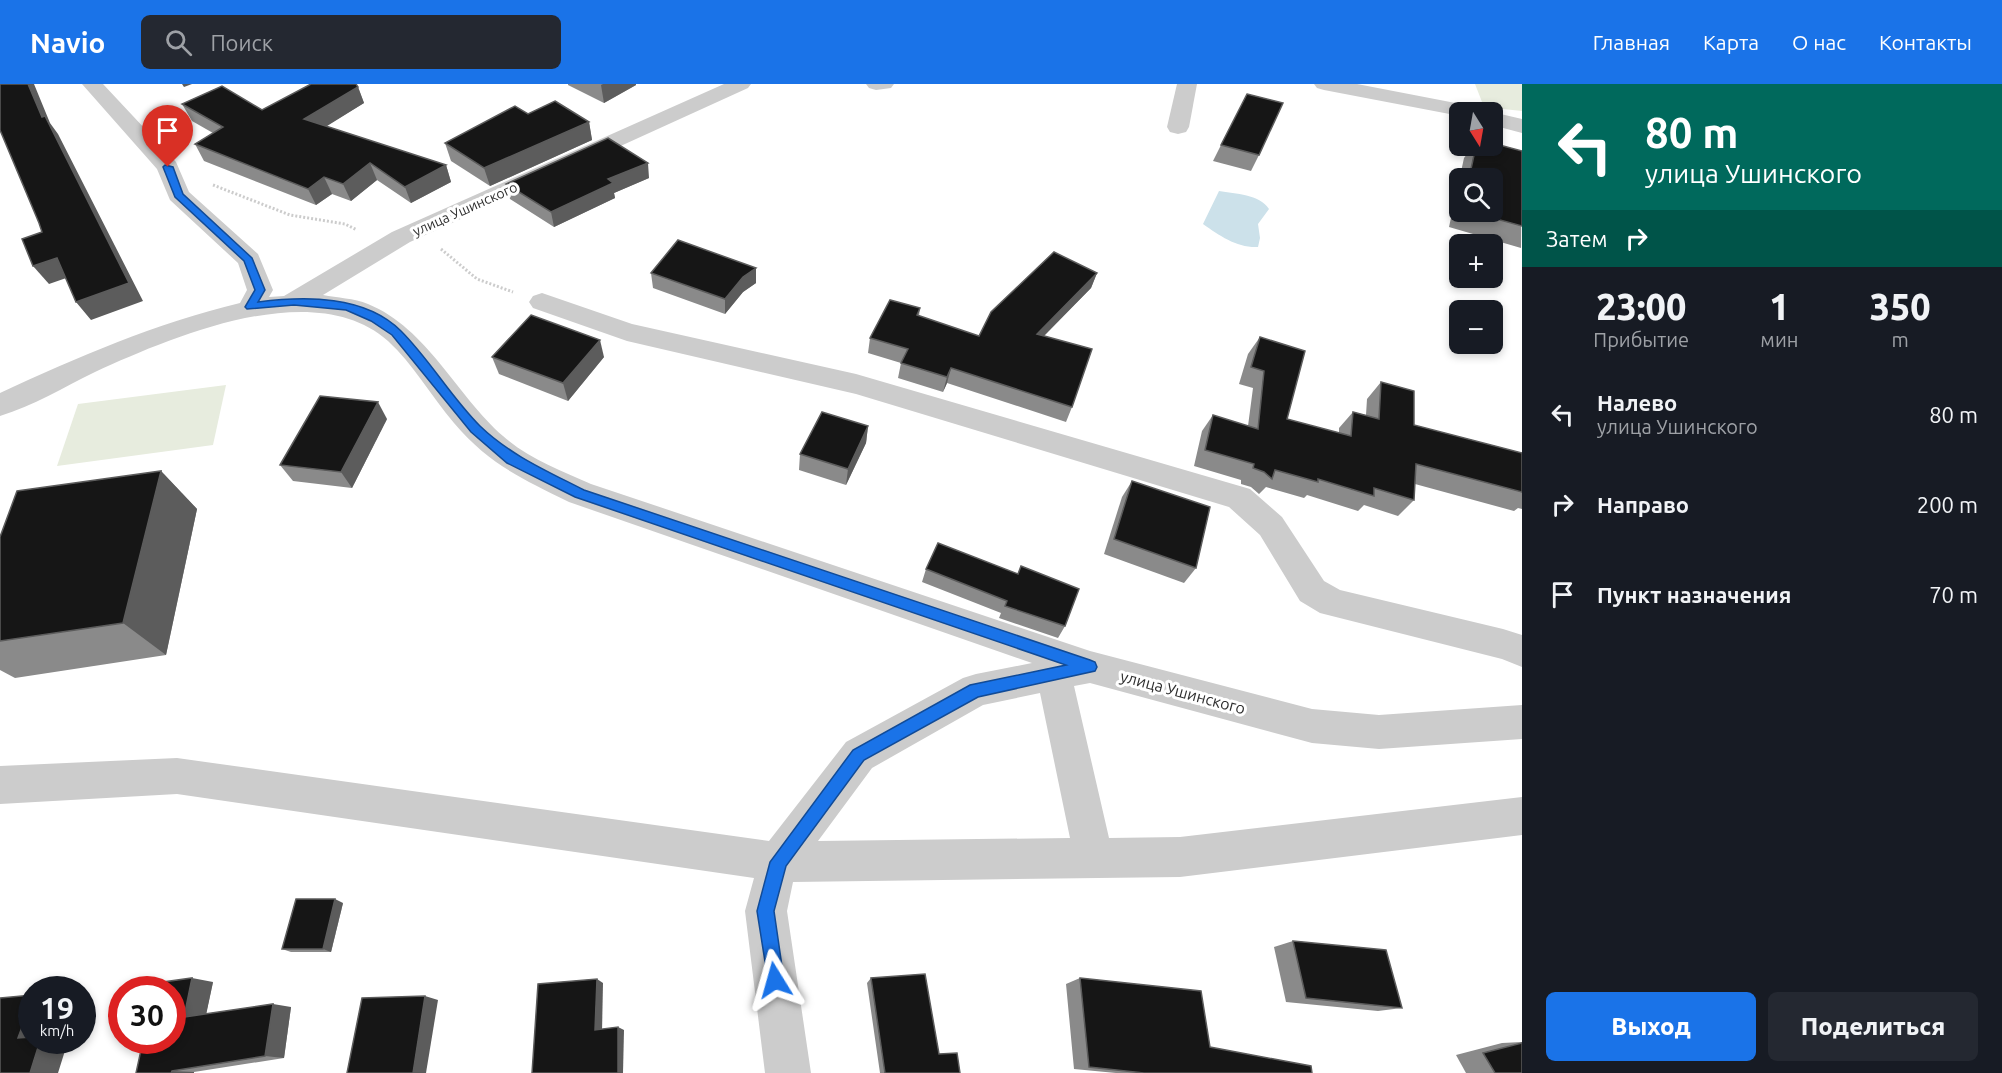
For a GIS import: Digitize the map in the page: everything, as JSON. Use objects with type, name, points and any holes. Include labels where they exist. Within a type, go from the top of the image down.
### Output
[{"type":"street","points":[[92,84],[168,167],[178,195],[249,260],[260,290],[250,307]]},
{"type":"street","name":"улица Ушинского","points":[[294,301],[381,248],[741,84]]},
{"type":"street","points":[[876,84],[884,84]]},
{"type":"street","points":[[1178,127],[1186,84]]},
{"type":"street","points":[[1324,84],[1449,108]]},
{"type":"street","points":[[1503,121],[1522,126]]},
{"type":"street","points":[[375,319],[364,293],[364,269],[381,248]]},
{"type":"street","name":"улица Ушинского","points":[[0,405],[172,331],[250,307],[294,301],[348,307],[375,319],[396,333],[476,429],[512,459],[580,493],[1072,671],[1312,726],[1379,732],[1522,722]]},
{"type":"street","points":[[542,302],[627,332],[856,384],[1239,498],[1271,525],[1312,591],[1332,603],[1503,644],[1522,651]]},
{"type":"street","points":[[788,1073],[766,911],[778,862],[859,755],[975,690],[1072,671],[1094,859]]},
{"type":"street","points":[[0,785],[177,776],[778,862],[1180,857],[1522,816]]},
{"type":"path","points":[[168,167],[290,215],[345,224],[381,248]]},
{"type":"path","points":[[428,226],[440,248],[477,279],[542,302]]},
{"type":"shaded area","points":[[1475,84],[1522,84],[1522,111],[1503,109],[1503,102],[1482,102]]},
{"type":"shaded area","points":[[226,385],[213,445],[57,466],[78,404]]},
{"type":"water","points":[[1219,191],[1259,200],[1269,209],[1258,224],[1260,238],[1258,247],[1243,246],[1222,237],[1203,224]]},
{"type":"building","points":[[0,84],[28,84],[42,117],[45,116],[129,283],[76,302],[57,258],[33,266],[22,239],[42,232],[0,130]]},
{"type":"building","points":[[311,84],[356,84],[358,87],[304,119],[446,165],[405,187],[370,163],[343,184],[324,177],[308,189],[195,144],[223,127],[182,104],[222,86],[262,110]]},
{"type":"building","points":[[1247,94],[1283,103],[1259,155],[1221,145]]},
{"type":"building","points":[[555,101],[589,122],[484,168],[445,143],[515,106],[528,114]]},
{"type":"building","points":[[608,138],[648,163],[608,179],[613,183],[551,212],[506,184]]},
{"type":"building","points":[[1503,146],[1522,151],[1522,226],[1503,221],[1503,168],[1471,168],[1474,156],[1503,156]]},
{"type":"building","points":[[678,240],[756,268],[743,277],[725,299],[651,273]]},
{"type":"building","points":[[1054,252],[1097,273],[1037,334],[1092,349],[1072,407],[951,368],[947,377],[901,363],[908,349],[870,338],[890,300],[920,308],[917,315],[979,336],[991,312]]},
{"type":"building","points":[[531,315],[600,340],[563,383],[492,357]]},
{"type":"building","points":[[1260,337],[1305,351],[1287,419],[1351,436],[1353,412],[1379,419],[1381,382],[1414,391],[1414,425],[1522,453],[1522,492],[1416,464],[1414,500],[1374,488],[1374,496],[1318,479],[1318,482],[1275,470],[1272,479],[1264,472],[1253,468],[1254,464],[1205,450],[1213,415],[1258,429],[1264,371],[1251,367]]},
{"type":"building","points":[[320,396],[378,402],[341,472],[280,465]]},
{"type":"building","points":[[822,412],[868,426],[848,469],[800,454]]},
{"type":"building","points":[[161,471],[123,623],[0,641],[0,537],[17,491]]},
{"type":"building","points":[[1132,481],[1210,507],[1196,568],[1114,539]]},
{"type":"building","points":[[938,543],[1018,574],[1021,566],[1079,589],[1065,626],[1005,606],[1007,601],[926,569]]},
{"type":"building","points":[[296,899],[335,899],[323,949],[282,949]]},
{"type":"building","points":[[1293,941],[1386,950],[1402,1008],[1306,998]]},
{"type":"building","points":[[925,974],[939,1054],[957,1053],[960,1073],[885,1073],[871,978]]},
{"type":"building","points":[[192,978],[186,1007],[186,979]]},
{"type":"building","points":[[1080,978],[1201,991],[1210,1047],[1311,1066],[1312,1073],[1144,1073],[1089,1067]]},
{"type":"building","points":[[597,979],[595,1030],[618,1027],[618,1073],[532,1073],[538,984]]},
{"type":"building","points":[[18,996],[18,1054],[36,1054],[30,1073],[0,1073],[0,998]]},
{"type":"building","points":[[425,996],[413,1073],[347,1073],[362,998]]},
{"type":"building","points":[[273,1004],[265,1056],[171,1073],[136,1073],[140,1054],[186,1054],[186,1017]]},
{"type":"building","points":[[1522,1043],[1522,1073],[1495,1073],[1483,1053]]},
{"type":"route","points":[[168,167],[178,195],[249,260],[260,290],[250,307],[294,301],[348,307],[375,319],[396,333],[476,429],[512,459],[580,493],[1090,667],[975,690],[859,755],[778,862],[766,911],[775,980]]}]
